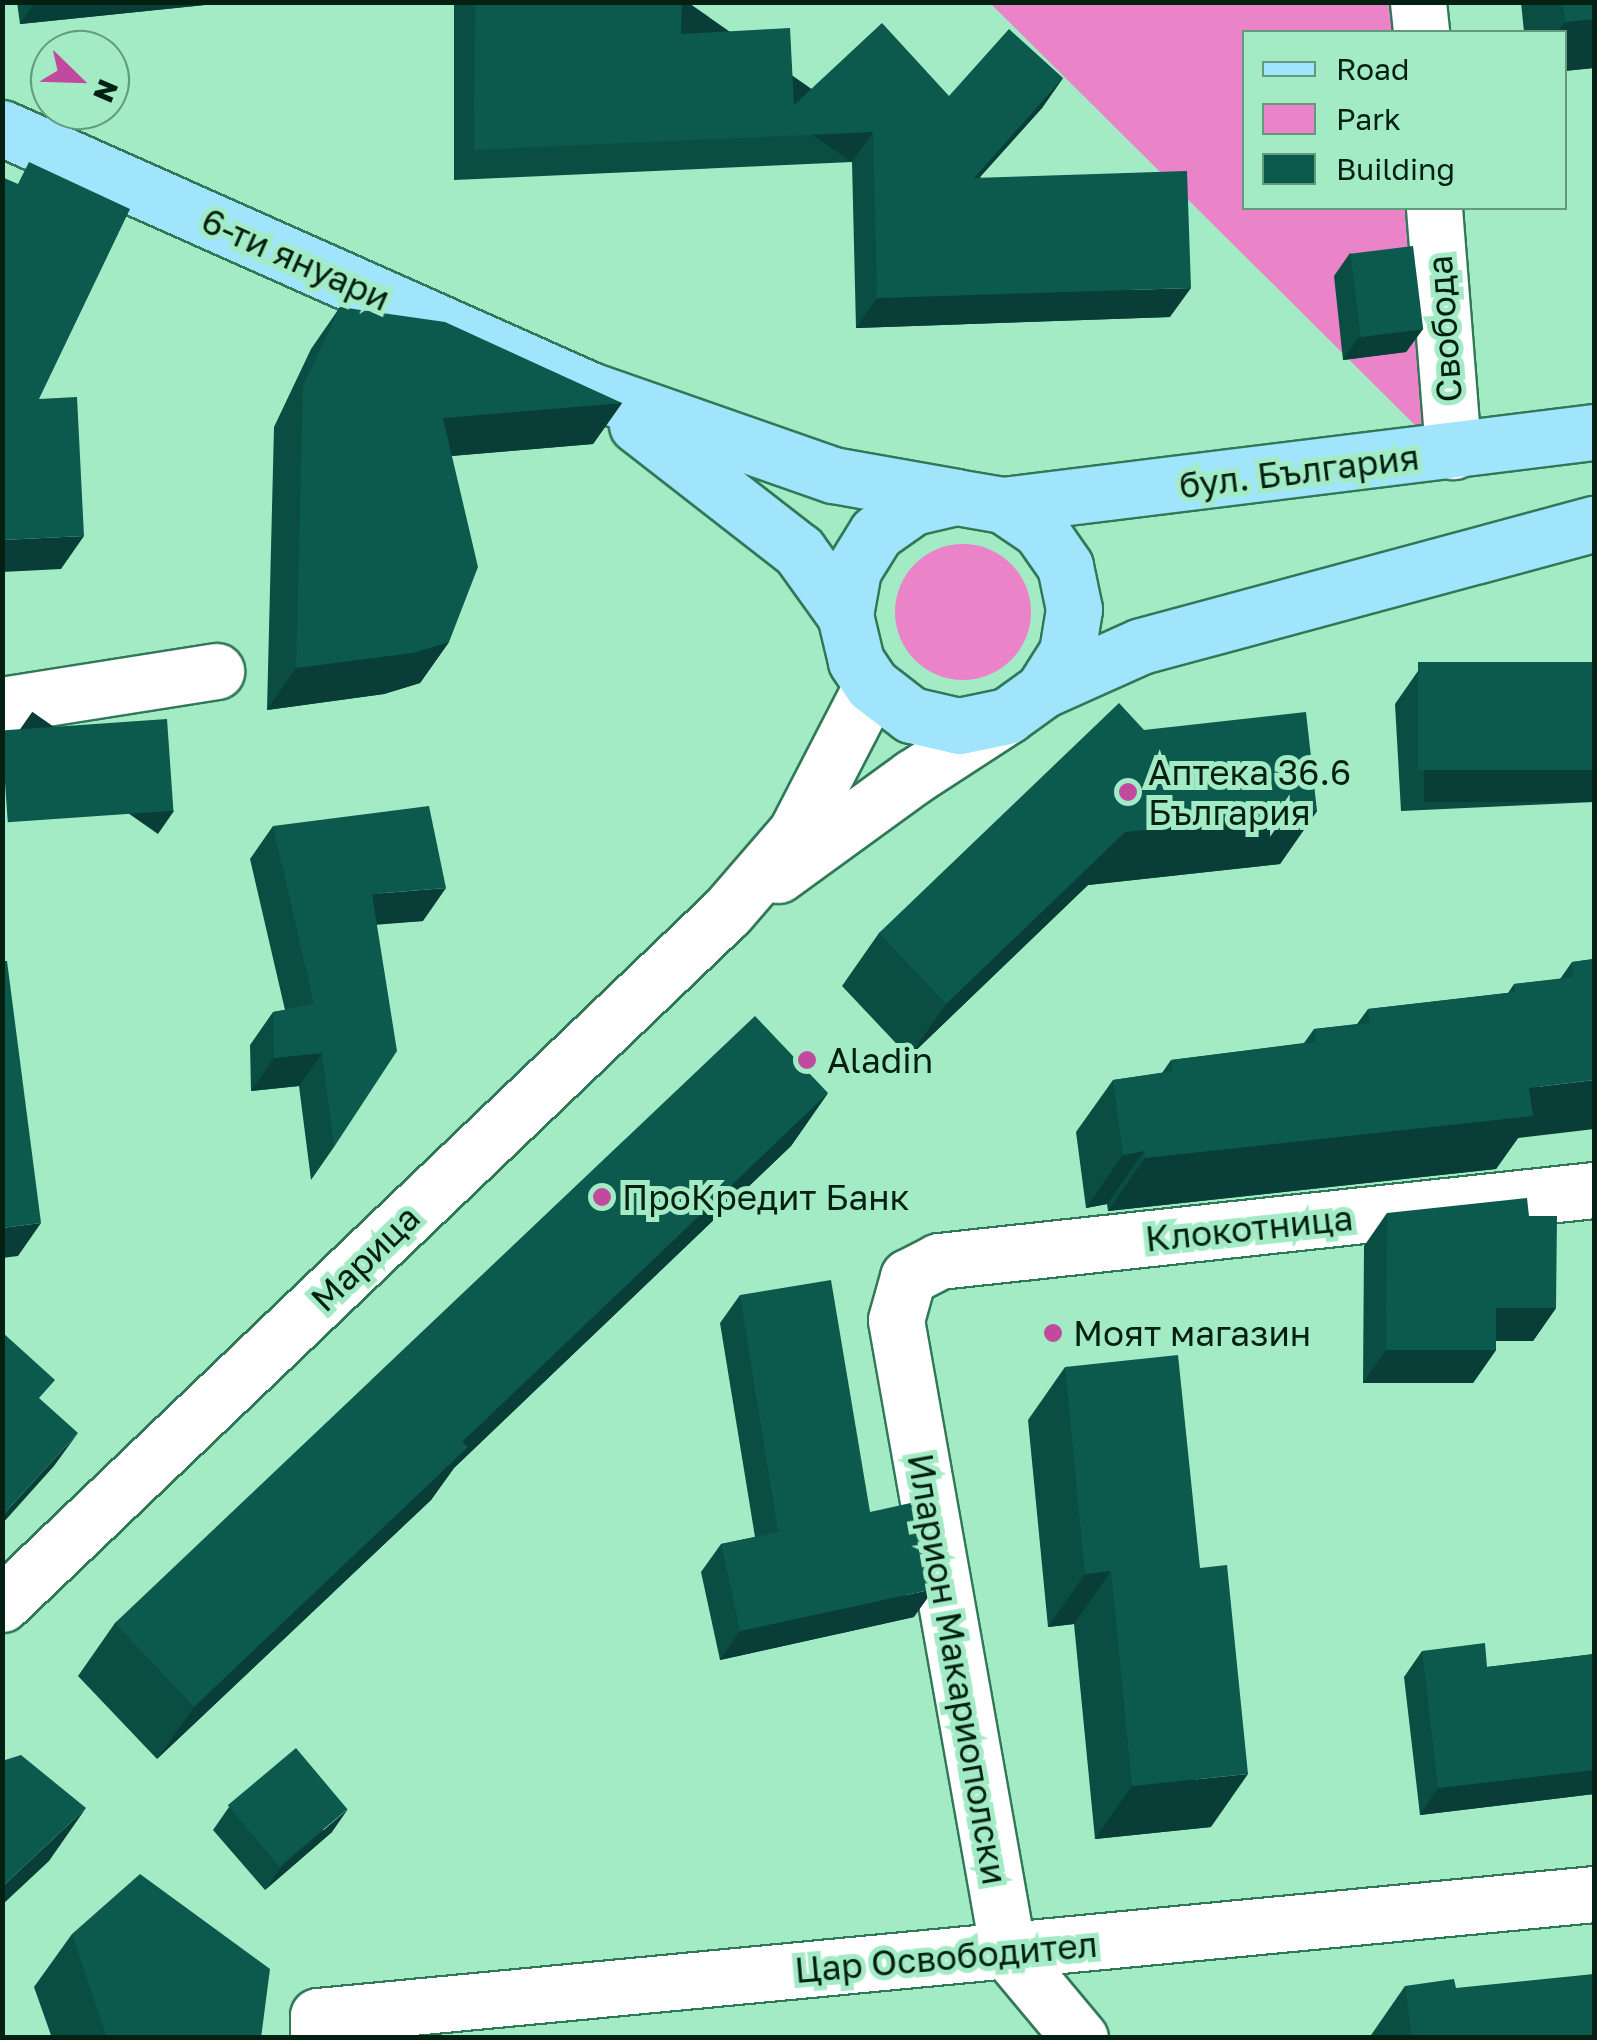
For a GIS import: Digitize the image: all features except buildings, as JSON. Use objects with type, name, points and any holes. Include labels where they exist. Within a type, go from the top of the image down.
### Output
[{"type":"main road","name":"6-ти януари","points":[[2,128],[590,390]]},
{"type":"main road","points":[[590,390],[833,476],[980,501],[1040,530],[1065,566],[1074,609],[1067,652],[1025,703]]},
{"type":"main road","points":[[590,390],[799,551],[845,614],[856,661],[872,686],[911,715],[958,726],[1025,703],[1142,646],[1594,524]]},
{"type":"main road","name":"бул. България","points":[[980,501],[1594,432]]},
{"type":"main road","points":[[845,614],[853,570],[876,533],[913,507],[980,501]]},
{"type":"street","points":[[1418,2],[1421,30]]},
{"type":"street","name":"Свобода","points":[[1434,210],[1454,450]]},
{"type":"street","points":[[2,706],[216,672]]},
{"type":"street","points":[[728,912],[796,832],[872,686]]},
{"type":"street","points":[[728,912],[913,776],[1025,703]]},
{"type":"street","name":"Марица","points":[[2,1604],[728,912]]},
{"type":"street","name":"Клокотница","points":[[908,1277],[938,1261],[1594,1190]]},
{"type":"street","name":"Иларион Макариополски","points":[[908,1277],[896,1320],[1008,1952],[1080,2038]]},
{"type":"street","name":"Цар Освободител","points":[[318,2027],[1008,1952],[1594,1894]]},
{"type":"green space","points":[[990,3],[1390,3],[1392,30],[1242,30],[1242,210],[1409,210],[1432,442]]},
{"type":"green space","points":[[963,544],[989,549],[1011,564],[1026,586],[1031,612],[1026,638],[1011,660],[989,675],[963,680],[937,675],[915,660],[900,638],[895,612],[900,586],[915,564],[937,549]]},
{"type":"place","name":"Аптека 36.6 България","points":[[1128,792]]},
{"type":"place","name":"Aladin","points":[[807,1060]]},
{"type":"place","name":"ПроКредит Банк","points":[[602,1197]]},
{"type":"place","name":"Моят магазин","points":[[1053,1333]]}]
